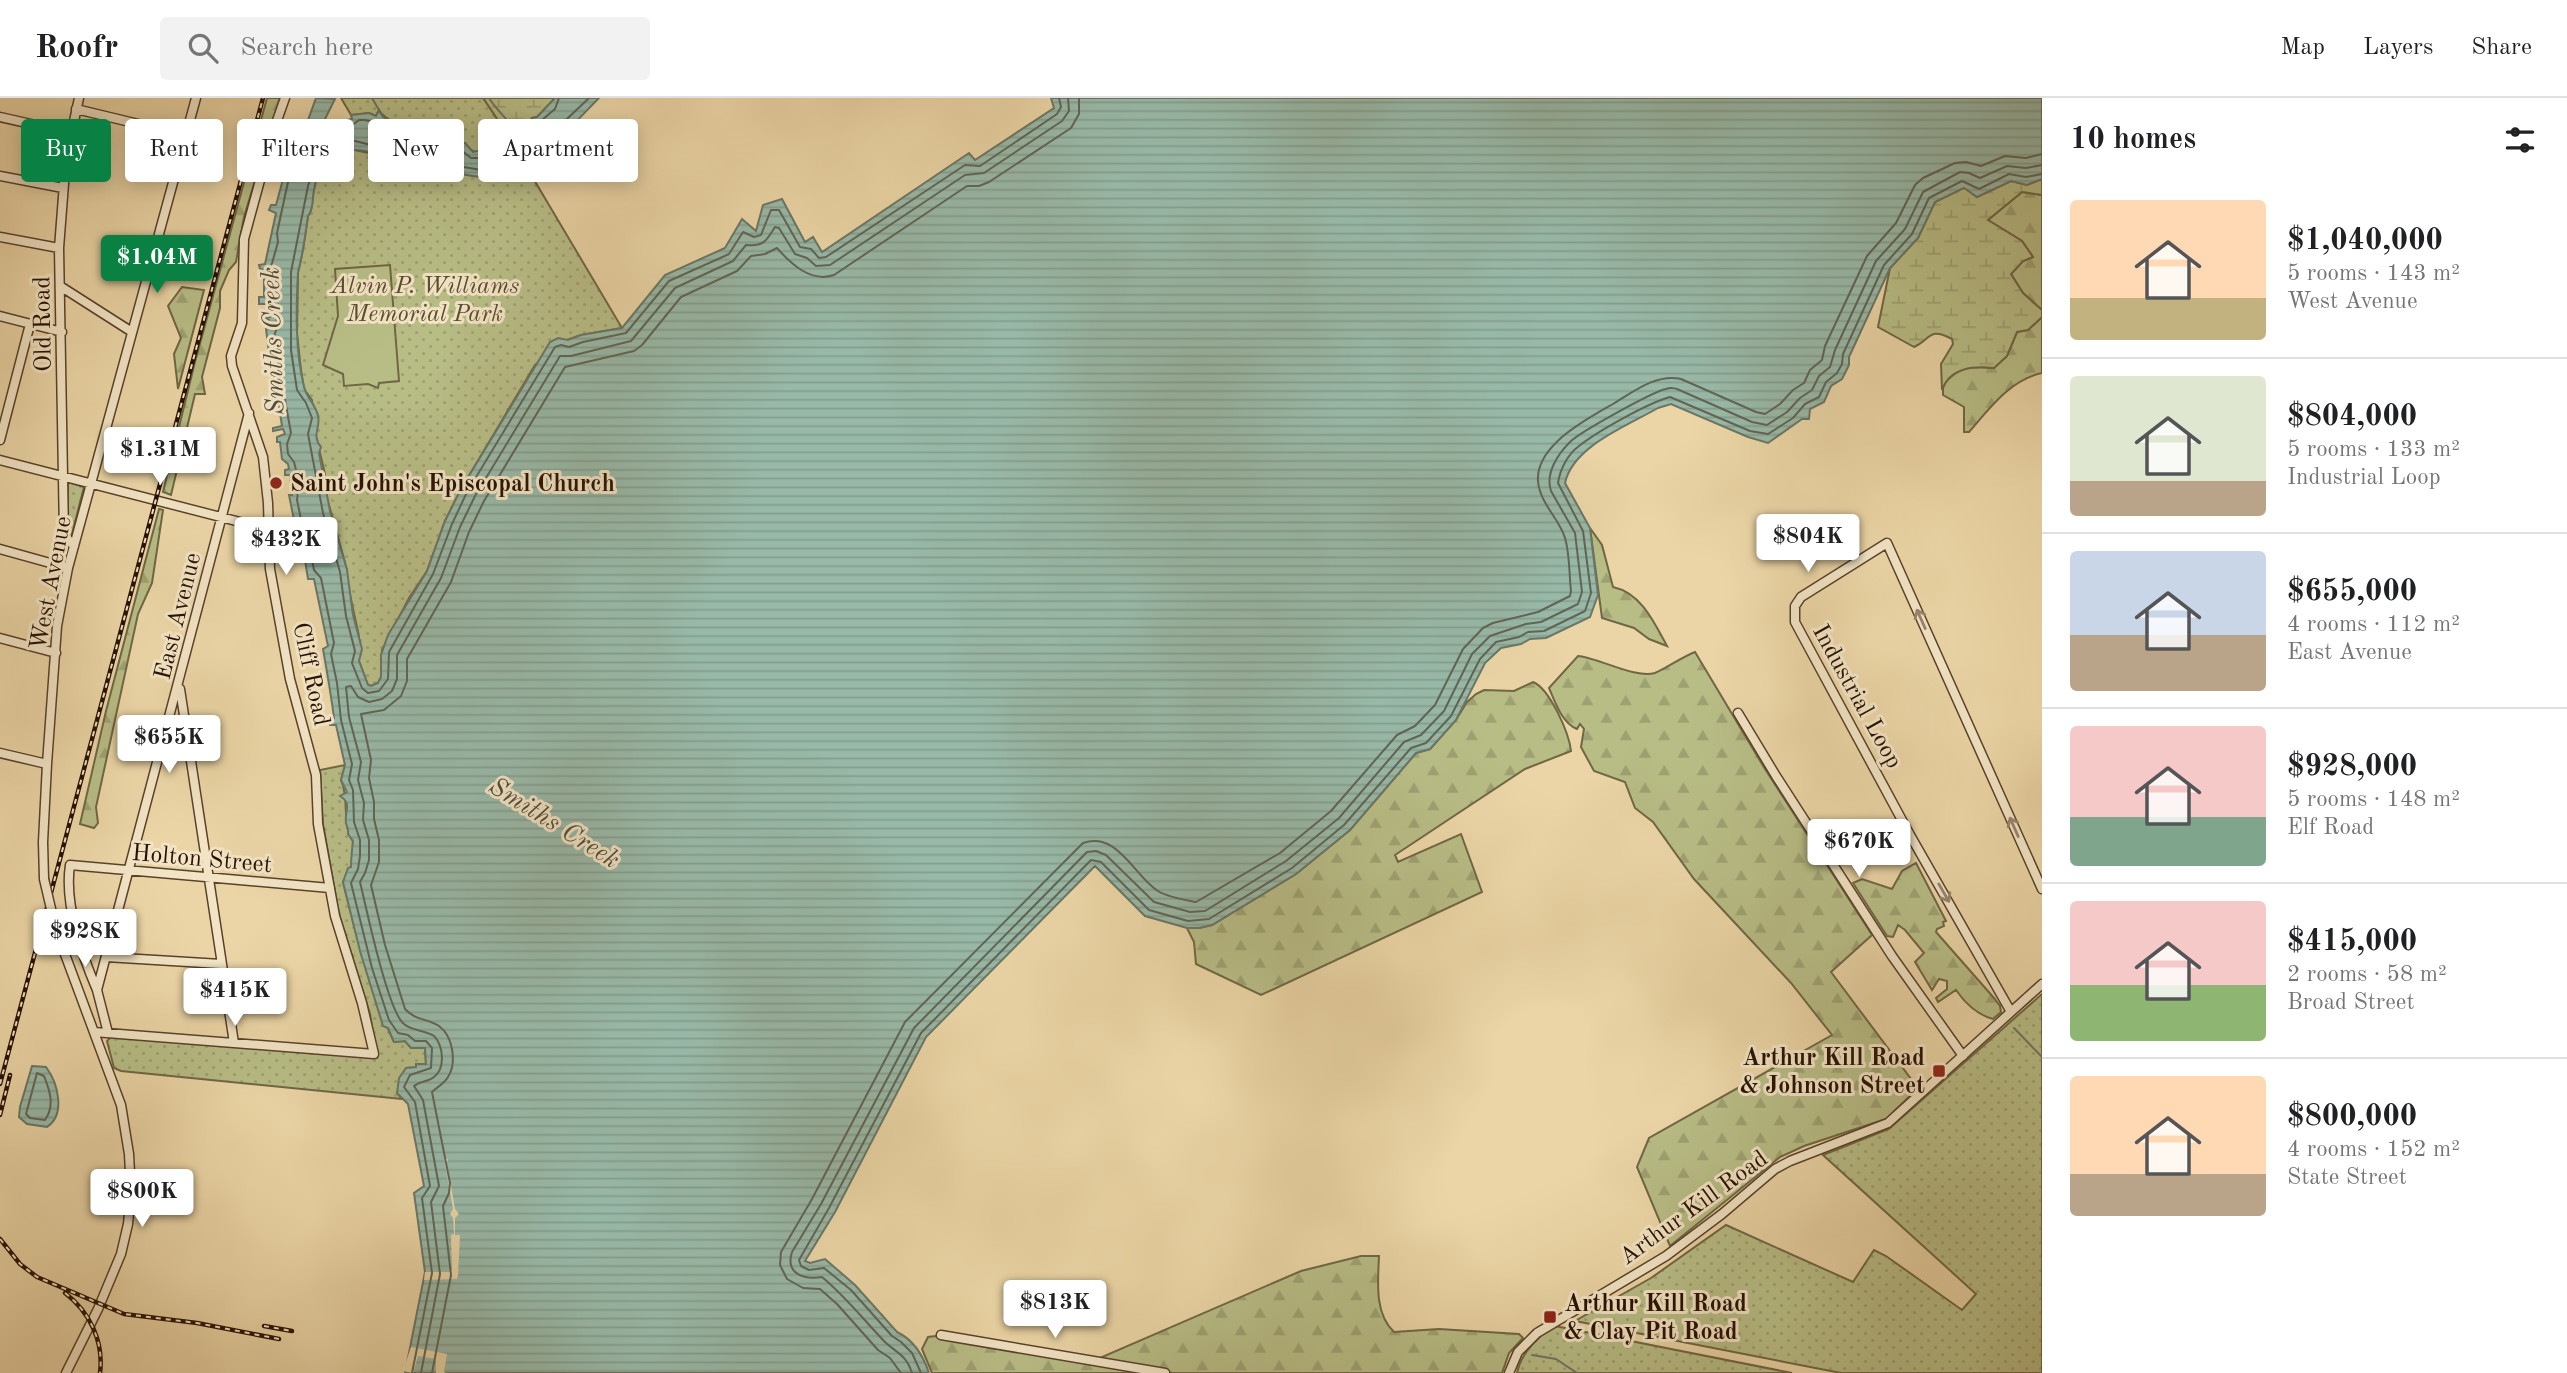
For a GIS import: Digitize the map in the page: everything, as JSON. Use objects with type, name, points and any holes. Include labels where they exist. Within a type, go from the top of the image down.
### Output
[{"type":"street","name":"Old Road","points":[[74,119],[79,98]]},
{"type":"street","name":"West Avenue","points":[[189,119],[196,98]]},
{"type":"street","name":"Cliff Road","points":[[234,1042],[374,1054],[362,1003],[335,916],[318,824],[317,783],[290,679],[270,569],[266,476],[231,356],[242,323],[244,239],[285,98]]},
{"type":"street","points":[[76,109],[125,121]]},
{"type":"street","points":[[0,117],[21,122]]},
{"type":"street","points":[[0,176],[63,188]]},
{"type":"street","name":"Old Road","points":[[64,182],[60,286],[64,535],[74,546]]},
{"type":"street","name":"West Avenue","points":[[66,1373],[93,1322],[121,1254],[128,1224],[131,1192],[129,1154],[121,1105],[56,930],[44,879],[47,764],[57,626],[68,568],[172,182]]},
{"type":"street","points":[[0,237],[60,248]]},
{"type":"street","points":[[60,286],[132,332]]},
{"type":"street","points":[[0,316],[62,332]]},
{"type":"street","points":[[0,440],[30,324]]},
{"type":"street","name":"East Avenue","points":[[108,1033],[97,990],[181,679],[249,412]]},
{"type":"street","points":[[0,460],[267,529]]},
{"type":"street","name":"Industrial Loop","points":[[2011,1012],[1910,835],[1795,622],[1796,606],[1801,597],[1887,543],[2042,889]]},
{"type":"street","points":[[0,549],[68,568]]},
{"type":"street","points":[[0,638],[55,653]]},
{"type":"street","points":[[94,1032],[234,1042],[181,704],[181,679]]},
{"type":"street","points":[[1738,713],[1892,956],[1963,1056]]},
{"type":"street","points":[[0,752],[47,764]]},
{"type":"street","name":"Holton Street","points":[[97,990],[80,946],[75,924],[70,865],[330,888]]},
{"type":"street","points":[[106,957],[221,964]]},
{"type":"street","name":"Arthur Kill Road","points":[[1509,1373],[1518,1352],[1537,1333],[1553,1321],[1666,1256],[1722,1214],[1775,1169],[1888,1122],[2042,984]]},
{"type":"street","points":[[941,1335],[1165,1373]]},
{"type":"green space","points":[[267,98],[280,98],[274,119],[261,119]]},
{"type":"green space","points":[[341,98],[483,98],[497,119],[478,119],[478,152],[464,147],[464,119],[388,119],[379,110],[376,116],[369,113],[351,115]]},
{"type":"green space","points":[[483,98],[555,98],[537,117],[497,119]]},
{"type":"green space","name":"Alvin P. Williams Memorial Park","points":[[354,150],[368,153],[368,182],[464,182],[464,174],[478,177],[478,182],[535,182],[622,328],[567,340],[535,365],[461,489],[445,521],[427,571],[409,598],[382,650],[381,677],[378,683],[371,686],[368,685],[359,661],[359,636],[347,570],[326,494],[312,400],[304,389],[301,370],[297,334],[298,272],[308,216],[312,209],[315,182],[354,182]]},
{"type":"green space","points":[[2042,179],[2042,195],[2022,192],[1988,220],[2022,241],[2033,257],[2023,261],[2011,274],[2023,293],[2042,310],[2042,317],[2028,330],[2017,332],[2007,356],[1994,368],[1979,367],[1957,372],[1942,390],[1941,364],[1953,344],[1952,339],[1934,334],[1914,347],[1878,327],[1890,268],[1918,238],[1935,202],[1964,187],[1977,197],[2011,181],[2027,185]]},
{"type":"green space","points":[[244,182],[255,182],[244,217],[236,262],[229,270],[220,291],[220,308],[202,377],[205,394],[195,394],[171,495],[163,492]]},
{"type":"green space","points":[[2022,192],[2042,195],[2042,310],[2023,293],[2011,274],[2023,261],[2033,257],[2022,241],[1988,220]]},
{"type":"green space","points":[[390,265],[399,381],[379,383],[378,388],[368,384],[344,386],[343,374],[323,365],[338,316],[335,269]]},
{"type":"green space","points":[[182,287],[204,290],[178,389],[174,354],[181,338],[168,306]]},
{"type":"green space","points":[[2042,317],[2042,373],[2010,388],[1969,432],[1964,432],[1964,407],[1943,395],[1943,385],[1954,374],[1966,369],[1994,368],[2007,356],[2017,332],[2028,330]]},
{"type":"green space","points":[[68,482],[84,487],[71,538],[67,531]]},
{"type":"green space","points":[[159,509],[163,510],[152,583],[138,614],[96,807],[98,823],[94,828],[80,824],[106,711]]},
{"type":"green space","points":[[1590,528],[1602,545],[1613,587],[1623,590],[1639,602],[1652,618],[1667,646],[1649,639],[1634,628],[1602,618]]},
{"type":"green space","points":[[1695,652],[1765,769],[1872,935],[1831,972],[1917,1087],[1886,1119],[1804,1146],[1780,1157],[1670,1246],[1637,1167],[1649,1138],[1832,1035],[1791,983],[1694,879],[1653,822],[1635,808],[1625,782],[1594,771],[1581,747],[1584,729],[1580,724],[1577,729],[1567,722],[1549,688],[1578,656],[1647,674],[1655,673]]},
{"type":"green space","points":[[1533,682],[1546,693],[1558,712],[1571,751],[1525,769],[1395,855],[1398,862],[1461,834],[1482,892],[1261,995],[1196,964],[1194,942],[1187,928],[1212,925],[1296,874],[1350,830],[1416,753],[1430,749],[1476,694],[1484,690],[1514,691]]},
{"type":"green space","points":[[345,765],[341,780],[347,827],[353,841],[353,856],[343,882],[359,943],[377,1003],[394,1042],[405,1041],[411,1048],[425,1047],[426,1065],[416,1067],[397,1093],[402,1099],[121,1071],[114,1068],[107,1041],[111,1037],[377,1058],[370,1014],[339,914],[323,824],[320,770]]},
{"type":"green space","points":[[1916,863],[1946,921],[1936,932],[2000,1006],[2001,1012],[1993,1019],[1972,1008],[1956,990],[1938,1002],[1936,998],[1947,989],[1947,981],[1939,979],[1932,990],[1915,962],[1924,953],[1898,925],[1893,937],[1887,936],[1853,883],[1862,879],[1892,889],[1902,871]]},
{"type":"green space","points":[[2042,994],[2042,1373],[1841,1373],[1575,1321],[1651,1278],[1726,1225],[1853,1282],[1874,1250],[1962,1310],[1976,1294],[1823,1155],[1889,1129]]},
{"type":"green space","points":[[1361,1256],[1379,1256],[1380,1306],[1394,1332],[1439,1329],[1519,1334],[1523,1338],[1509,1353],[1502,1373],[1173,1373],[1095,1360],[1301,1271]]},
{"type":"green space","points":[[1555,1326],[1792,1373],[1517,1373],[1531,1346]]},
{"type":"green space","points":[[936,1336],[1150,1373],[932,1373],[922,1349],[928,1337]]},
{"type":"water","points":[[316,98],[335,99],[325,119],[308,119]]},
{"type":"water","points":[[555,98],[599,98],[579,119],[531,119],[537,117]]},
{"type":"water","name":"Smiths Creek","points":[[1051,98],[2042,98],[2042,179],[2027,185],[2011,181],[1977,197],[1964,188],[1935,202],[1918,238],[1890,268],[1849,357],[1849,365],[1842,379],[1831,386],[1824,402],[1810,409],[1809,419],[1802,419],[1768,443],[1671,404],[1658,408],[1603,438],[1579,458],[1565,483],[1590,528],[1598,595],[1590,617],[1546,638],[1530,639],[1521,644],[1501,648],[1485,663],[1456,720],[1430,749],[1416,753],[1350,830],[1296,874],[1212,925],[1199,928],[1187,928],[1145,916],[1095,866],[926,1037],[835,1212],[805,1261],[810,1263],[825,1259],[855,1285],[897,1332],[913,1344],[921,1354],[929,1373],[405,1373],[425,1272],[414,1193],[424,1186],[408,1104],[397,1093],[399,1078],[406,1068],[426,1064],[425,1048],[411,1048],[405,1041],[394,1042],[388,1028],[383,1026],[343,882],[348,868],[351,867],[353,841],[348,834],[346,823],[347,805],[340,796],[347,792],[341,780],[345,765],[336,725],[330,725],[329,720],[334,718],[323,649],[328,646],[314,579],[308,579],[305,560],[301,559],[304,555],[289,495],[292,495],[290,475],[285,475],[285,470],[289,469],[288,464],[282,459],[280,442],[277,442],[277,437],[285,434],[283,429],[273,431],[273,428],[282,426],[278,400],[275,400],[266,329],[270,328],[269,320],[264,319],[270,317],[269,304],[259,304],[259,297],[264,297],[264,270],[260,269],[259,265],[265,264],[276,213],[269,210],[271,205],[276,205],[282,182],[316,182],[298,272],[299,359],[305,391],[319,420],[316,435],[321,447],[319,453],[330,511],[347,570],[353,615],[362,649],[359,661],[368,685],[371,686],[378,683],[381,677],[381,655],[388,635],[427,571],[445,521],[461,489],[550,342],[558,338],[568,340],[622,328],[665,275],[725,248],[742,219],[756,231],[763,205],[782,199],[805,242],[813,237],[822,252],[969,153],[975,160],[1054,108]]},
{"type":"water","points":[[379,110],[387,119],[368,119],[368,152],[356,150],[354,119],[351,115],[369,113],[376,116]]},
{"type":"water","points":[[464,143],[473,152],[478,151],[478,176],[466,175]]},
{"type":"water","points":[[32,1066],[46,1067],[57,1090],[57,1115],[47,1127],[27,1124],[19,1117]]},
{"type":"pier","points":[[444,1158],[448,1159],[455,1209],[459,1214],[455,1218],[455,1235],[460,1235],[458,1275],[457,1279],[424,1280],[425,1272],[452,1270],[451,1235],[454,1234],[453,1218],[450,1214],[453,1209]]},
{"type":"pier","points":[[411,1347],[447,1354],[446,1373],[436,1373],[436,1359],[418,1356],[413,1373],[403,1371]]},
{"type":"waterway","points":[[372,98],[379,110]]},
{"type":"waterway","points":[[489,98],[506,119]]},
{"type":"waterway","points":[[2014,1028],[2042,1057]]},
{"type":"waterway","points":[[1532,1355],[1556,1359],[1577,1373]]},
{"type":"railway","points":[[0,1084],[263,98]]},
{"type":"railway","points":[[0,1115],[10,1075]]},
{"type":"railway","points":[[0,1239],[20,1264],[37,1277],[124,1314],[197,1323],[279,1339]]},
{"type":"railway","points":[[65,1293],[82,1309],[93,1328],[100,1350],[100,1373]]},
{"type":"railway","points":[[264,1326],[292,1331]]},
{"type":"place","name":"Saint John's Episcopal Church","points":[[276,483]]},
{"type":"place","name":"Arthur Kill Road & Johnson Street","points":[[1939,1071]]},
{"type":"place","name":"Arthur Kill Road & Clay Pit Road","points":[[1550,1317]]}]
